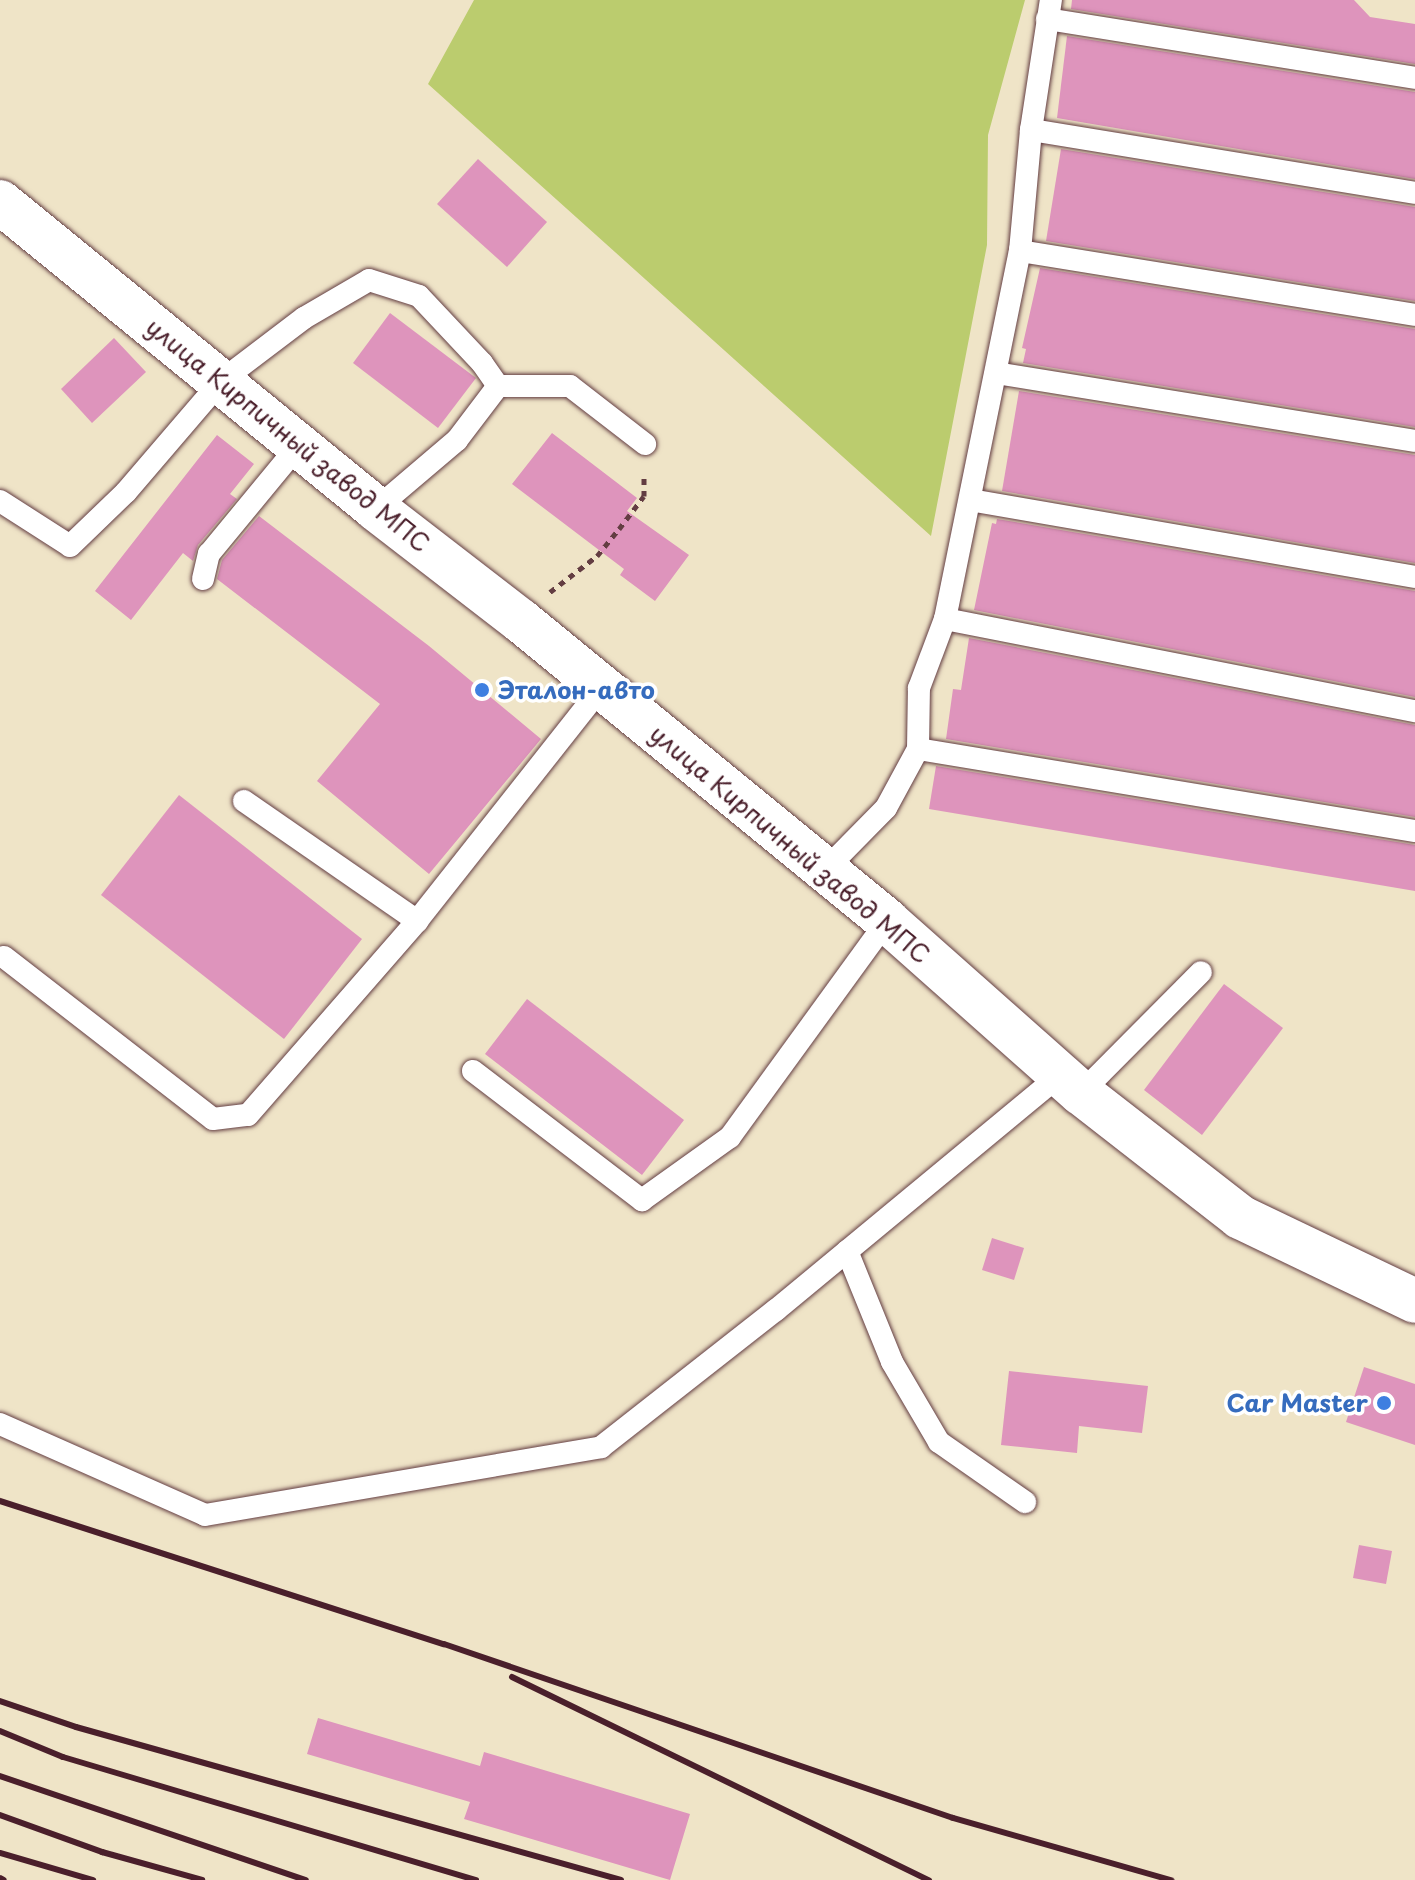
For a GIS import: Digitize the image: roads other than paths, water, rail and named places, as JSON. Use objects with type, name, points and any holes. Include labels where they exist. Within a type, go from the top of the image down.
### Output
[{"type":"street","name":"улица Кирпичный завод МПС","points":[[0,202],[376,509],[602,687],[887,921],[1070,1084],[1240,1217],[1415,1301]]},
{"type":"lane","points":[[825,870],[886,808],[918,749],[919,688],[945,619],[1020,251],[1031,130],[1049,9],[1415,78]]},
{"type":"lane","points":[[1031,130],[1415,193]]},
{"type":"lane","points":[[1020,251],[1415,315]]},
{"type":"lane","points":[[0,501],[70,546],[126,492],[221,381],[304,318],[369,280],[419,296],[482,363],[498,386]]},
{"type":"lane","points":[[996,373],[1415,441]]},
{"type":"lane","points":[[498,386],[570,386],[645,444]]},
{"type":"lane","points":[[376,509],[457,440],[498,386]]},
{"type":"lane","points":[[203,579],[209,554],[299,445]]},
{"type":"lane","points":[[970,500],[1415,577]]},
{"type":"lane","points":[[945,619],[1415,711]]},
{"type":"lane","points":[[4,957],[213,1119],[248,1115],[417,921],[602,687]]},
{"type":"lane","points":[[918,749],[1415,831]]},
{"type":"lane","points":[[244,801],[417,921]]},
{"type":"lane","points":[[473,1071],[642,1200],[730,1137],[887,921]]},
{"type":"lane","points":[[0,1424],[205,1515],[601,1447],[847,1251],[1070,1084],[1201,972]]},
{"type":"lane","points":[[847,1251],[892,1362],[939,1442],[1025,1502]]},
{"type":"railway","points":[[0,1501],[444,1644],[953,1818],[1171,1880]]},
{"type":"railway","points":[[512,1677],[929,1880]]},
{"type":"railway","points":[[0,1701],[76,1727],[621,1880]]},
{"type":"railway","points":[[0,1731],[63,1757],[476,1880]]},
{"type":"railway","points":[[0,1776],[306,1880]]},
{"type":"railway","points":[[0,1815],[102,1852],[202,1880]]},
{"type":"railway","points":[[0,1853],[93,1880]]},
{"type":"railway","points":[[0,1878],[4,1880]]},
{"type":"place","name":"Эталон-авто","points":[[482,690]]},
{"type":"place","name":"Car Master","points":[[1384,1403]]}]
